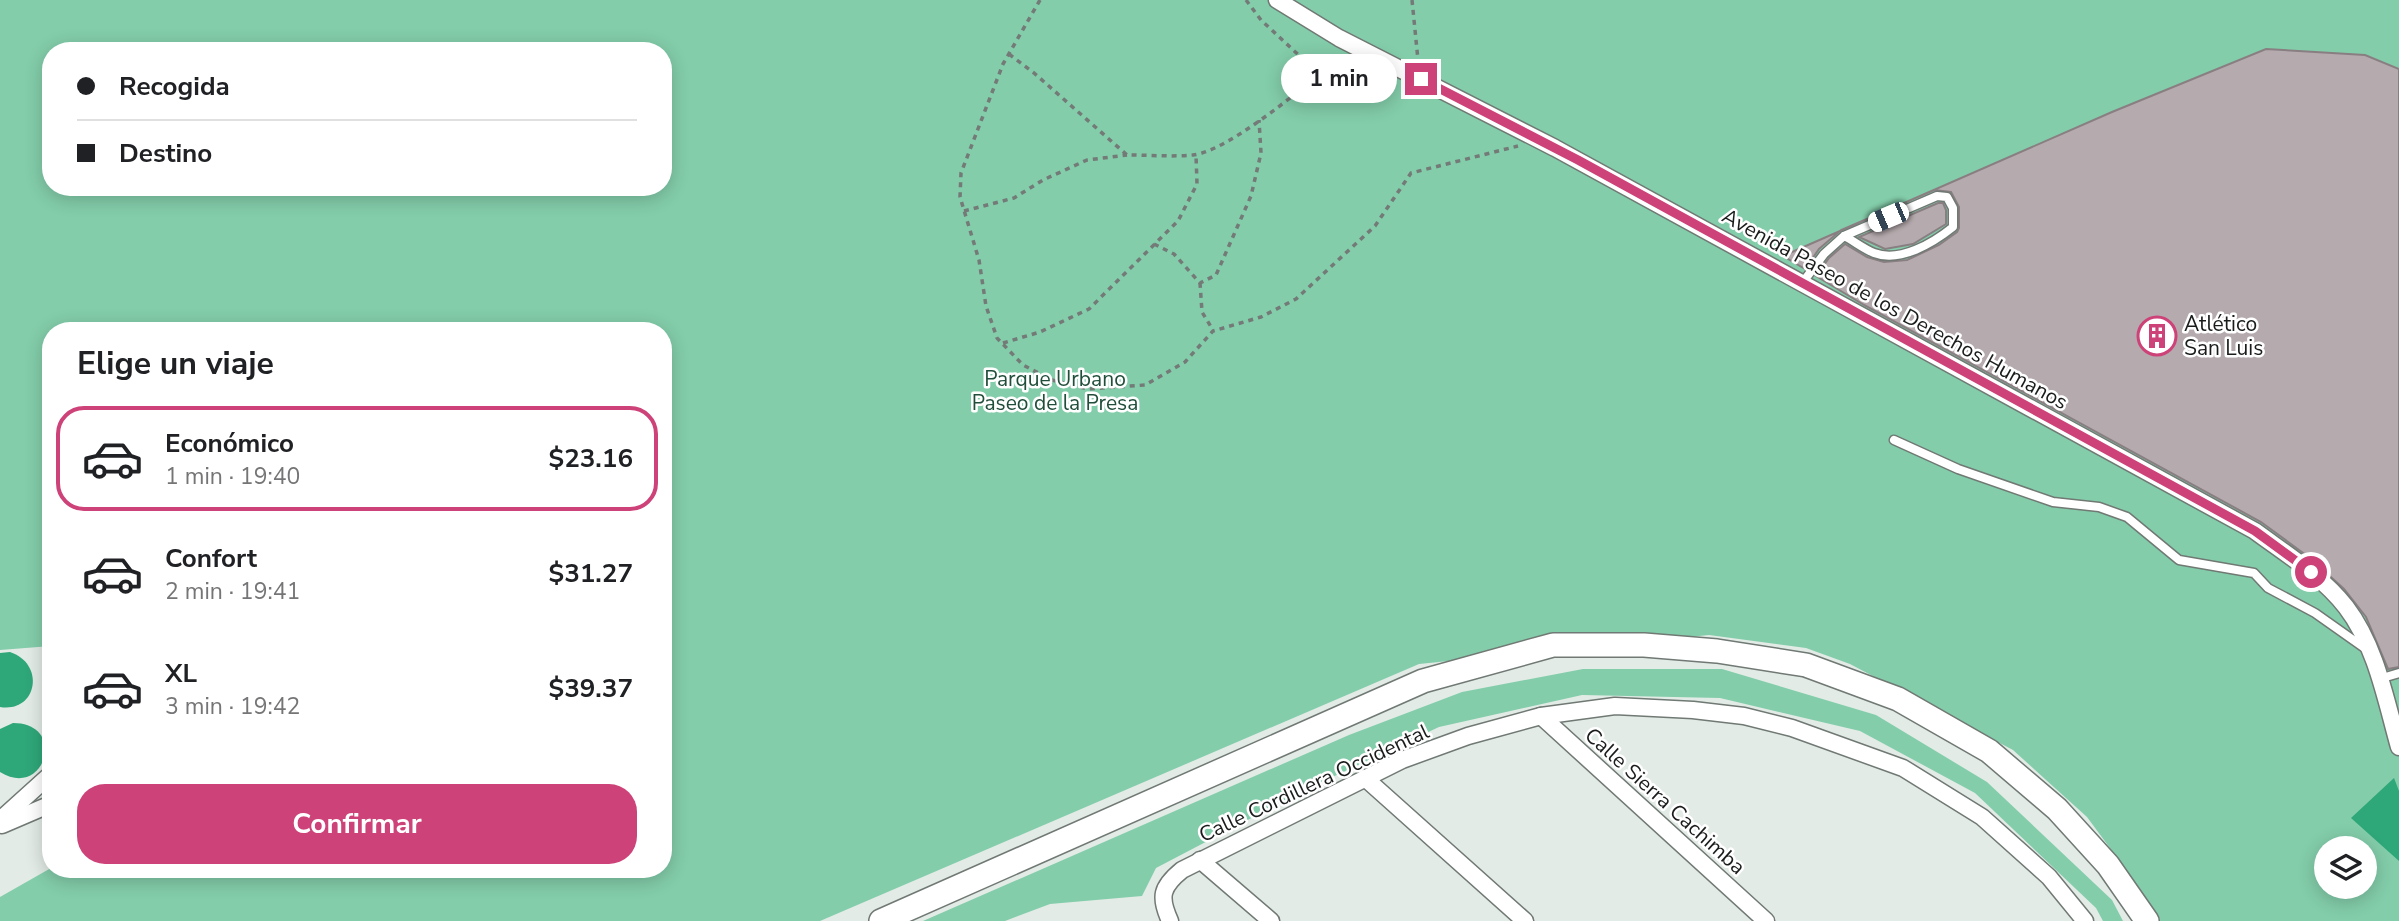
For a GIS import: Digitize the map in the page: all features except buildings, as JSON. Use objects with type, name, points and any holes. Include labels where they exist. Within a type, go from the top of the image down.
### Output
[{"type":"main road","points":[[881,921],[1423,681],[1553,645],[1644,645],[1806,665],[1898,699],[1989,751],[2057,809],[2108,865],[2147,921]]},
{"type":"street","name":"Avenida Paseo de los Derechos Humanos","points":[[1277,0],[1355,46],[1540,140],[2255,531],[2311,572],[2346,607],[2371,653],[2399,747]]},
{"type":"street","name":"Calle Cordillera Occidental","points":[[1170,921],[1162,901],[1167,883],[1200,860],[1402,760],[1468,736],[1541,716],[1615,706],[1744,716],[1793,728],[1903,768],[1982,817],[2049,877],[2085,921]]},
{"type":"street","name":"Calle Sierra Cachimba","points":[[1541,716],[1764,919],[1779,921]]},
{"type":"street","points":[[1365,778],[1525,921]]},
{"type":"street","points":[[0,820],[42,782]]},
{"type":"street","points":[[0,826],[42,808]]},
{"type":"street","points":[[1200,860],[1271,921]]},
{"type":"lane","points":[[1803,282],[1824,254],[1844,236],[1937,197],[1947,197],[1953,208],[1953,227],[1936,241],[1895,256],[1876,253],[1844,236]]},
{"type":"lane","points":[[1894,440],[1958,469],[2053,502],[2099,507],[2127,517],[2179,560],[2254,573],[2268,588],[2315,613],[2371,653]]},
{"type":"lane","points":[[2379,679],[2399,673]]},
{"type":"path","points":[[1040,0],[1009,54],[961,173],[960,197],[979,260],[986,306],[997,338],[1023,365],[1052,380],[1088,389],[1146,385],[1185,362],[1213,331],[1261,317],[1296,299],[1375,226],[1411,173],[1540,140]]},
{"type":"path","points":[[1246,0],[1261,20],[1319,74]]},
{"type":"path","points":[[1412,0],[1421,79]]},
{"type":"path","points":[[964,211],[1014,198],[1043,180],[1087,160],[1128,155],[1196,155],[1232,139],[1355,46]]},
{"type":"path","points":[[1009,54],[1128,155]]},
{"type":"path","points":[[1200,283],[1216,275],[1251,196],[1261,153],[1259,120]]},
{"type":"path","points":[[1002,343],[1040,332],[1088,309],[1178,221],[1197,184],[1196,155]]},
{"type":"path","points":[[1154,244],[1174,254],[1200,283],[1202,312],[1213,331]]},
{"type":"green space","name":"Parque Urbano Paseo de la Presa","points":[[0,0],[2399,0],[2399,921],[2155,921],[2124,867],[2087,817],[2013,750],[1850,664],[1806,648],[1709,635],[1419,664],[820,921],[0,921],[0,897],[42,873],[42,878],[672,878],[672,322],[42,322],[42,647],[0,650]]},
{"type":"green space","points":[[1583,669],[1722,669],[1876,715],[1987,782],[2112,900],[2123,921],[2103,921],[2096,908],[1975,793],[1860,731],[1720,698],[1582,695],[1439,727],[1309,788],[1156,868],[1142,896],[1050,904],[1005,921],[923,921],[1349,735],[1462,692]]},
{"type":"shaded area","points":[[10,652],[29,666],[32,686],[22,703],[13,707],[0,707],[0,653]]},
{"type":"shaded area","points":[[13,723],[30,726],[41,735],[42,762],[29,776],[16,778],[0,772],[0,729]]},
{"type":"shaded area","points":[[2394,778],[2399,791],[2399,861],[2377,841],[2377,836],[2371,836],[2351,818]]},
{"type":"place","name":"Atlético San Luis","points":[[2157,336]]},
{"type":"route","points":[[1421,79],[1578,160],[2255,531],[2311,572]]}]
